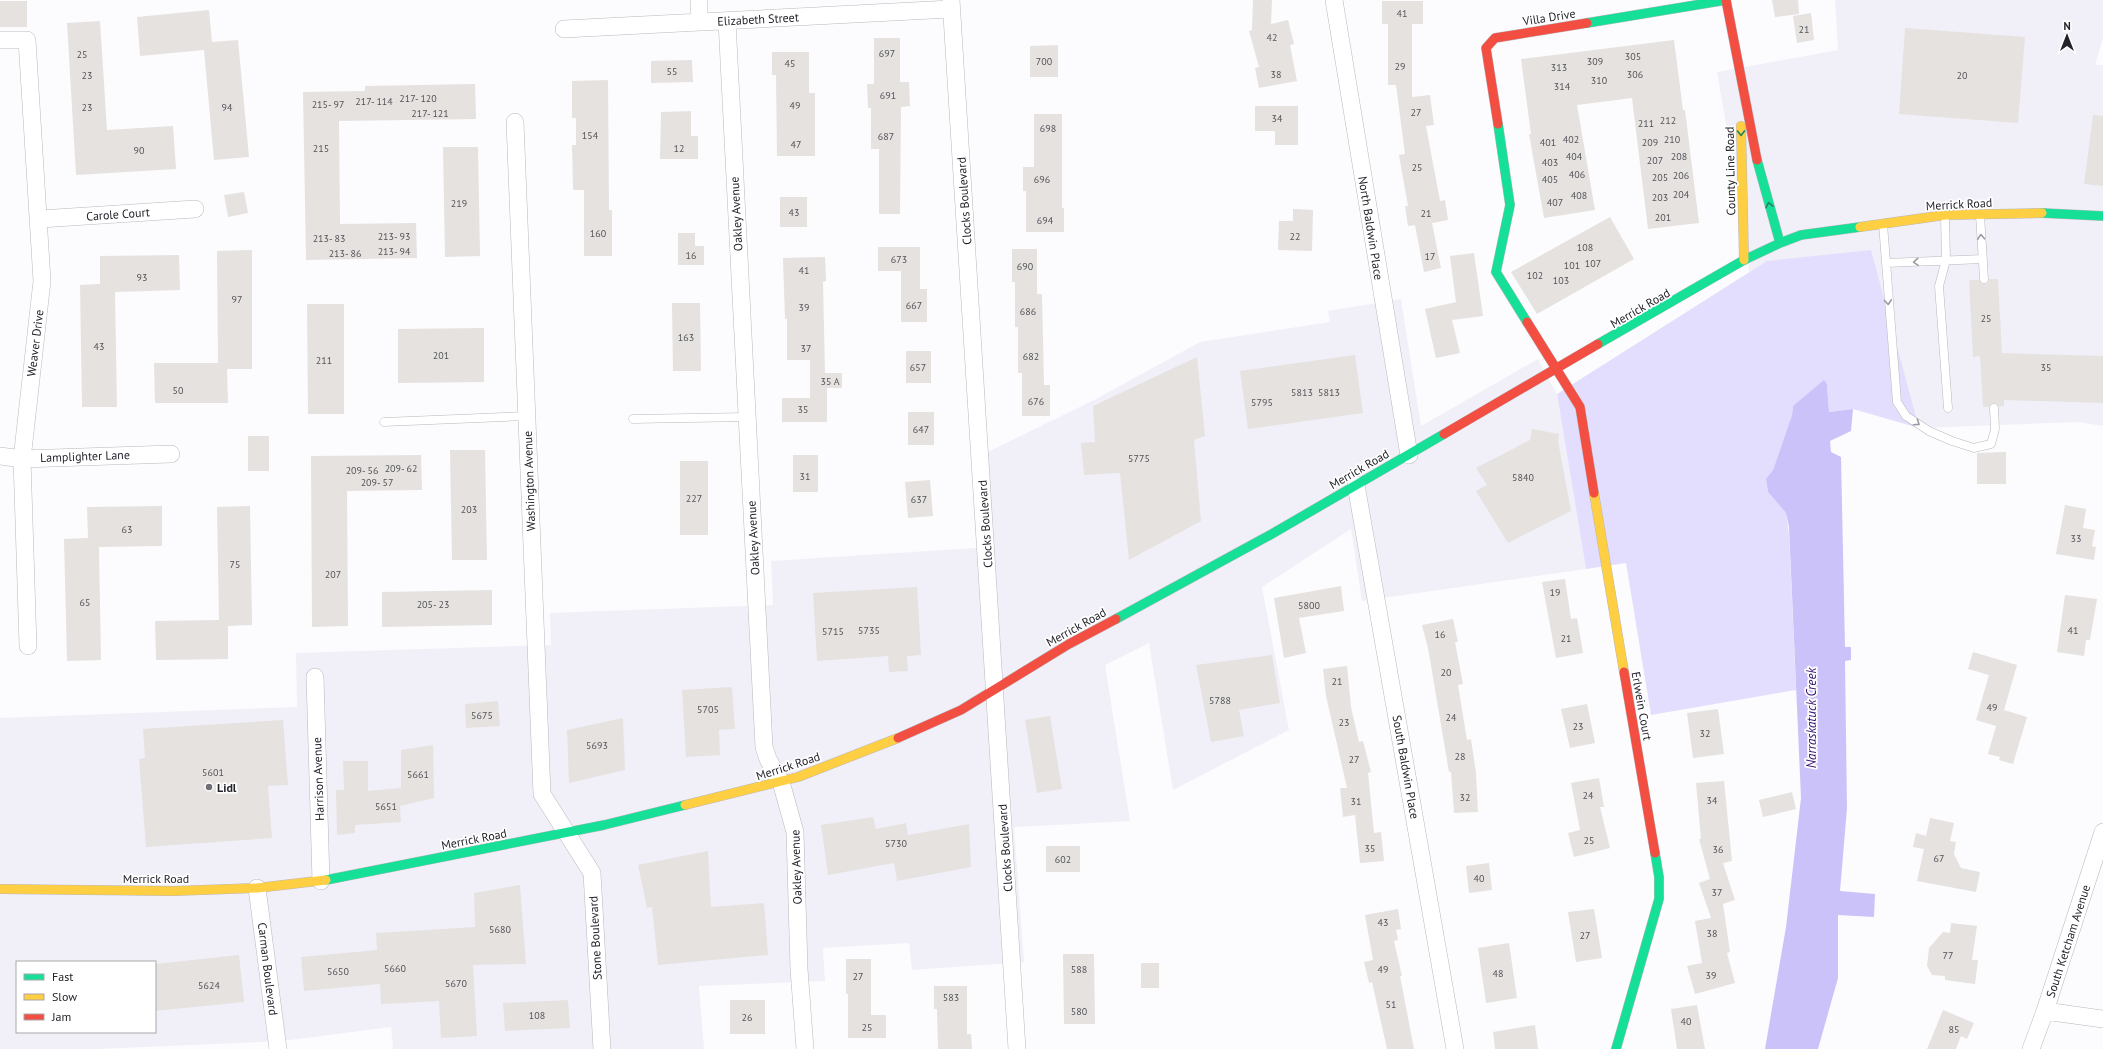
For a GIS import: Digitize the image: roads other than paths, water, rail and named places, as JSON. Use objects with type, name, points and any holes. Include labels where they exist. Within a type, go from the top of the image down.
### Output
[{"type":"main road","name":"Villa Drive","points":[[1556,371],[1496,272],[1510,205],[1486,48],[1495,38],[1726,0]]},
{"type":"main road","name":"County Line Road","points":[[1726,0],[1740,80],[1772,220],[1780,243]]},
{"type":"main road","name":"County Line Road","points":[[1740,80],[1744,260]]},
{"type":"main road","name":"Merrick Road","points":[[0,889],[174,891],[257,888],[321,881],[567,833],[781,782],[884,744],[961,710],[1070,644],[1270,535],[1556,371],[1744,260],[1780,243],[1801,235],[1945,215],[2054,213],[2103,216]]},
{"type":"main road","name":"Erlwein Court","points":[[1556,371],[1580,407],[1659,877],[1659,900],[1616,1049]]},
{"type":"street","points":[[699,0],[699,22]]},
{"type":"street","name":"North Baldwin Place","points":[[1334,0],[1408,455]]},
{"type":"street","name":"Elizabeth Street","points":[[564,29],[728,21],[951,4]]},
{"type":"street","name":"Clocks Boulevard","points":[[951,4],[1017,1049]]},
{"type":"street","name":"Oakley Avenue","points":[[728,21],[746,417],[764,747],[768,759],[781,782],[795,832],[799,969],[805,1049]]},
{"type":"street","name":"Weaver Drive","points":[[0,40],[27,40],[40,219],[42,280],[22,459],[28,646]]},
{"type":"street","name":"Washington Avenue","points":[[515,122],[542,794],[567,833]]},
{"type":"street","name":"Carole Court","points":[[40,219],[195,209]]},
{"type":"street","name":"Lamplighter Lane","points":[[0,456],[22,459],[171,454]]},
{"type":"street","name":"South Baldwin Place","points":[[1356,485],[1455,1049]]},
{"type":"street","name":"Harrison Avenue","points":[[314,676],[321,881]]},
{"type":"street","name":"South Ketcham Avenue","points":[[2031,1049],[2045,1011],[2103,832]]},
{"type":"street","name":"Stone Boulevard","points":[[567,833],[592,873],[602,1049]]},
{"type":"street","name":"Carman Boulevard","points":[[257,888],[278,1049]]},
{"type":"street","points":[[2045,1011],[2103,1019]]},
{"type":"lane","points":[[1980,214],[1984,279]]},
{"type":"lane","points":[[1945,215],[1946,260],[1939,286],[1948,408]]},
{"type":"lane","points":[[1883,223],[1894,386],[1897,402],[1906,416],[1929,431],[1952,441],[1974,448],[1991,444],[1995,429],[1994,408]]},
{"type":"lane","points":[[1886,263],[1982,259]]},
{"type":"lane","points":[[384,422],[526,416]]},
{"type":"lane","points":[[632,419],[746,417]]},
{"type":"water","name":"Narraskatuck Creek","points":[[1824,380],[1827,385],[1829,412],[1853,409],[1851,431],[1830,441],[1831,452],[1841,457],[1845,647],[1851,647],[1851,660],[1845,661],[1847,808],[1840,891],[1875,894],[1874,917],[1838,915],[1838,978],[1818,1049],[1765,1049],[1786,927],[1801,798],[1789,527],[1786,513],[1768,492],[1766,479],[1773,470],[1792,415],[1793,406]]},
{"type":"place","name":"Lidl","points":[[209,787]]}]
